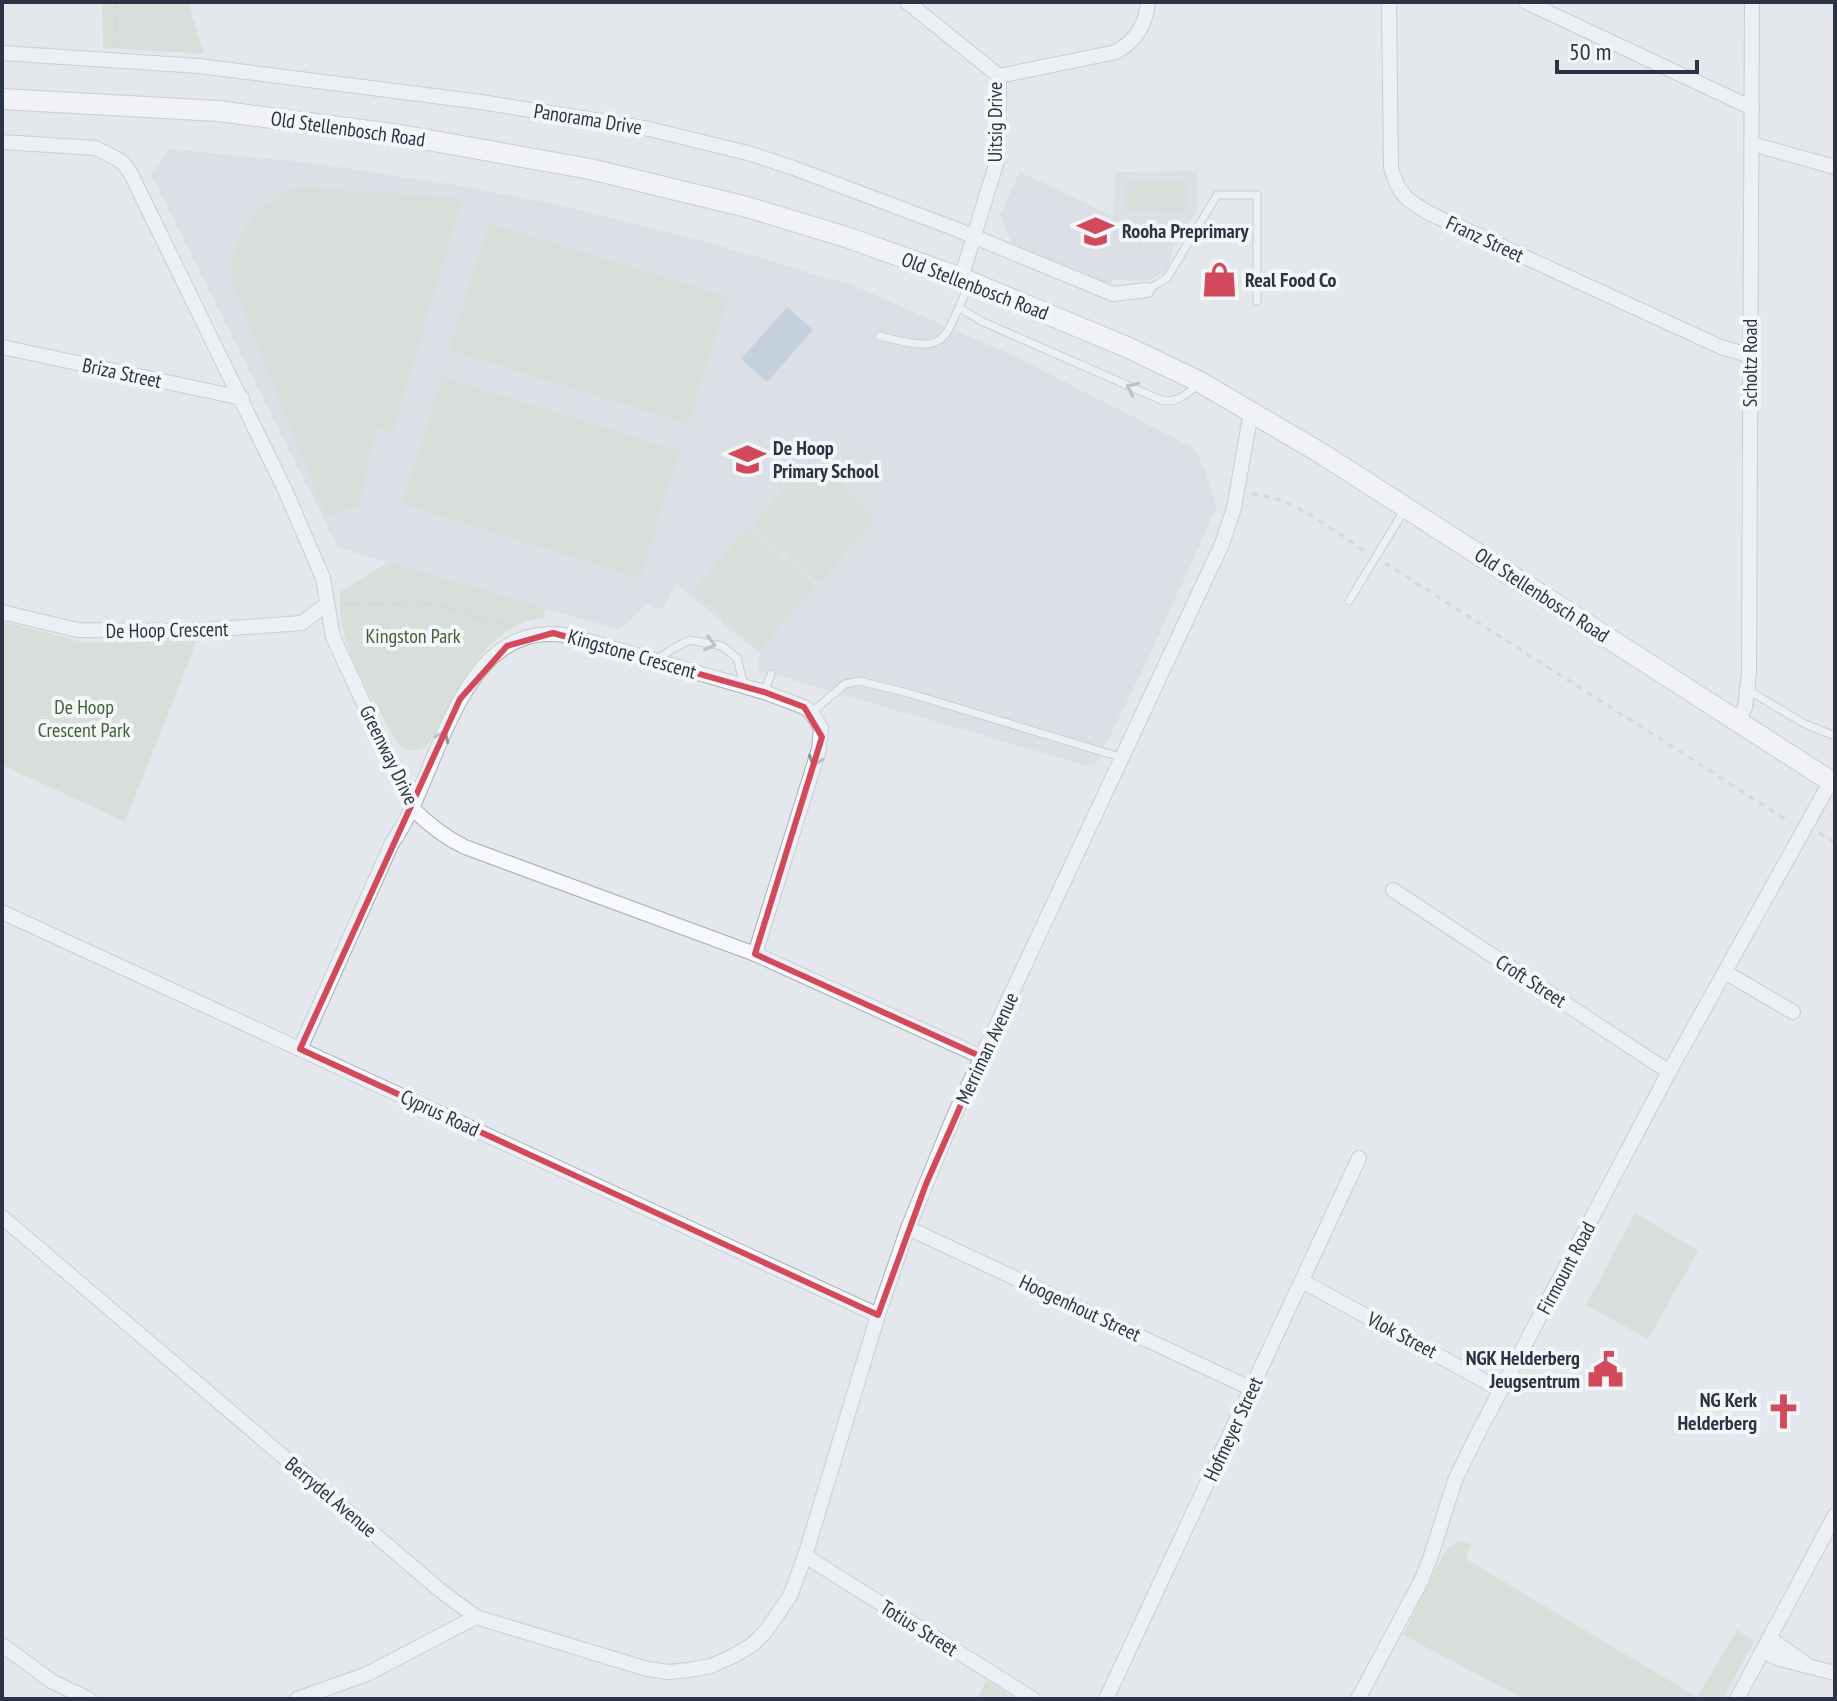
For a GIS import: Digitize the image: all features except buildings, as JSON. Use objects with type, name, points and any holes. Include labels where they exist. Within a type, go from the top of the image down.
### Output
[{"type":"street","name":"Uitsig Drive","points":[[907,2],[999,76],[998,158],[974,237],[966,280]]},
{"type":"street","points":[[999,76],[1116,52],[1136,37],[1143,25],[1148,2]]},
{"type":"street","name":"Franz Street","points":[[1389,2],[1391,167],[1394,184],[1401,195],[1431,214],[1721,347],[1751,356]]},
{"type":"street","points":[[1526,2],[1752,108]]},
{"type":"street","name":"Scholtz Road","points":[[1738,722],[1748,690],[1752,2]]},
{"type":"street","name":"Panorama Drive","points":[[2,53],[199,66],[481,102],[649,129],[748,153],[791,167],[1113,294],[1147,290]]},
{"type":"street","name":"Old Stellenbosch Road","points":[[2,99],[218,111],[400,135],[590,169],[747,207],[846,237],[966,280],[1129,348],[1200,382],[1406,508],[1833,782]]},
{"type":"street","name":"Greenway Drive","points":[[2,142],[96,148],[121,161],[130,172],[242,398],[315,559],[323,578],[333,637],[412,808],[438,832],[465,847],[755,954],[982,1057]]},
{"type":"street","points":[[1752,144],[1835,167]]},
{"type":"street","name":"Briza Street","points":[[2,347],[242,398]]},
{"type":"street","name":"Merriman Avenue","points":[[711,1666],[752,1645],[766,1631],[790,1596],[908,1228],[954,1116],[1222,544],[1237,493],[1251,412]]},
{"type":"street","name":"De Hoop Crescent","points":[[2,612],[77,630],[189,631],[302,623],[327,604]]},
{"type":"street","name":"Kingstone Crescent","points":[[300,1049],[460,699],[493,657],[507,646],[524,636],[553,633],[571,636],[764,692],[811,712]]},
{"type":"street","points":[[755,954],[819,749],[821,728],[811,712]]},
{"type":"street","name":"Firmount Road","points":[[1358,1699],[1421,1581],[1455,1480],[1501,1390],[1669,1072],[1804,827],[1833,782]]},
{"type":"street","name":"Croft Street","points":[[1393,890],[1669,1072]]},
{"type":"street","name":"Cyprus Road","points":[[2,912],[878,1315]]},
{"type":"street","points":[[1725,972],[1793,1012]]},
{"type":"street","name":"Hofmeyer Street","points":[[1106,1699],[1359,1158]]},
{"type":"street","name":"Berrydel Avenue","points":[[2,1217],[441,1591],[476,1617],[647,1669],[669,1672],[711,1666]]},
{"type":"street","name":"Hoogenhout Street","points":[[908,1228],[1252,1389]]},
{"type":"street","name":"Vlok Street","points":[[1302,1281],[1501,1390]]},
{"type":"street","points":[[1737,1699],[1835,1515]]},
{"type":"street","name":"Totius Street","points":[[805,1556],[1033,1699]]},
{"type":"street","points":[[297,1699],[367,1674],[476,1617]]},
{"type":"street","points":[[1766,1644],[1835,1673]]},
{"type":"street","points":[[2,1645],[53,1682],[89,1699]]},
{"type":"lane","points":[[1147,290],[1167,278],[1217,195],[1257,195],[1257,301]]},
{"type":"lane","points":[[879,336],[923,346],[935,343],[951,329],[960,308],[966,280]]},
{"type":"lane","points":[[960,308],[981,321],[1161,400],[1174,401],[1184,397],[1200,382]]},
{"type":"lane","points":[[1349,601],[1406,508]]},
{"type":"lane","points":[[657,661],[690,640],[722,646],[737,658],[744,686]]},
{"type":"lane","points":[[764,692],[771,674]]},
{"type":"lane","points":[[811,712],[845,684],[859,681],[923,697],[1120,757]]},
{"type":"lane","points":[[1748,690],[1805,724],[1835,736]]},
{"type":"path","points":[[116,2],[118,61]]},
{"type":"path","points":[[1237,493],[1270,494],[1317,520],[1794,824],[1816,830],[1835,843]]},
{"type":"path","points":[[327,604],[428,603],[537,634]]},
{"type":"highlighted area","points":[[553,633],[764,692],[804,707],[822,737],[755,954],[982,1057],[926,1184],[878,1315],[300,1049],[460,699],[507,646]]},
{"type":"shaded area","name":"De Hoop Primary School","points":[[170,149],[312,163],[456,185],[556,204],[717,245],[852,285],[1012,355],[1194,448],[1217,506],[1146,663],[1094,768],[758,670],[760,654],[676,584],[663,608],[656,609],[647,604],[619,630],[338,548],[151,174]]},
{"type":"shaded area","name":"Rooha Preprimary","points":[[1197,171],[1197,210],[1173,248],[1167,272],[1146,281],[1114,279],[1108,285],[1013,245],[1000,215],[1020,172],[1113,216],[1115,172]]},
{"type":"green space","points":[[102,2],[188,2],[204,54],[103,48]]},
{"type":"green space","points":[[1125,181],[1187,182],[1187,212],[1125,211]]},
{"type":"green space","points":[[300,187],[459,198],[461,203],[393,431],[376,429],[359,506],[326,517],[230,276],[236,246],[250,220],[272,200]]},
{"type":"green space","points":[[489,223],[728,297],[688,424],[449,350]]},
{"type":"green space","points":[[442,377],[680,451],[640,578],[402,504]]},
{"type":"green space","points":[[808,461],[816,468],[819,466],[875,520],[819,583],[787,555],[790,552],[787,549],[783,552],[752,524]]},
{"type":"green space","points":[[748,528],[780,556],[777,559],[780,562],[784,559],[816,587],[759,650],[728,622],[730,619],[727,616],[724,619],[692,591]]},
{"type":"green space","name":"Kingston Park","points":[[388,562],[546,608],[543,618],[511,628],[485,650],[464,678],[430,741],[417,750],[399,745],[368,691],[350,653],[340,613],[340,592]]},
{"type":"green space","name":"De Hoop Crescent Park","points":[[2,621],[86,643],[197,640],[125,822],[2,765]]},
{"type":"green space","points":[[1635,1213],[1698,1251],[1648,1339],[1586,1305]]},
{"type":"green space","points":[[1459,1541],[1471,1544],[1466,1559],[1697,1697],[1737,1630],[1754,1641],[1723,1699],[1524,1699],[1403,1635],[1446,1549]]},
{"type":"green space","points":[[986,1680],[1015,1699],[978,1699]]},
{"type":"water","points":[[787,307],[813,330],[767,382],[741,359]]},
{"type":"place","name":"Rooha Preprimary","points":[[1096,231]]},
{"type":"place","name":"Real Food Co","points":[[1219,280]]},
{"type":"place","name":"De Hoop Primary School","points":[[747,460]]},
{"type":"place","name":"NGK Helderberg Jeugsentrum","points":[[1606,1369]]},
{"type":"place","name":"NG Kerk Helderberg","points":[[1783,1412]]}]
